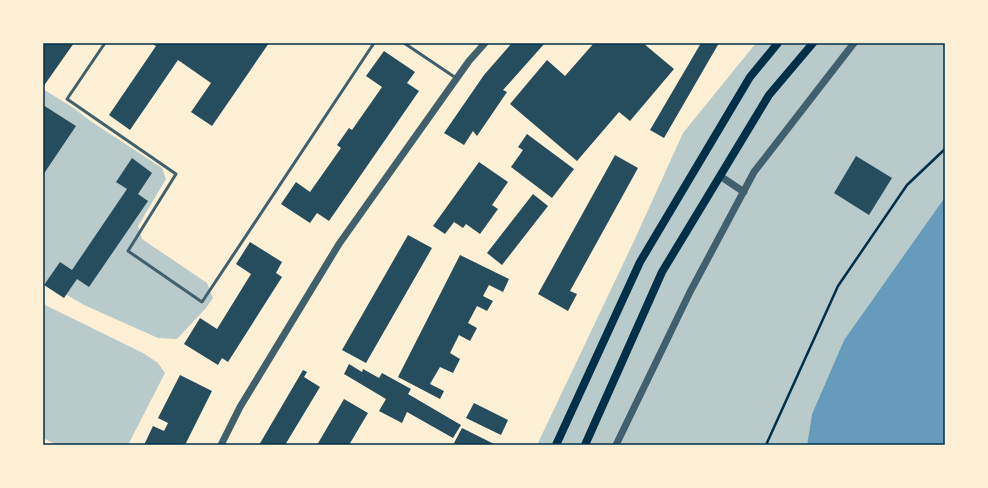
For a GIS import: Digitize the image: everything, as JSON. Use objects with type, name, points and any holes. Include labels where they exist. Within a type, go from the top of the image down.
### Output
[{"type":"main road","points":[[556,445],[640,262],[750,77],[778,43]]},
{"type":"main road","points":[[585,445],[662,272],[769,95],[813,43]]},
{"type":"street","points":[[221,445],[240,407],[338,244],[469,61],[485,43]]},
{"type":"street","points":[[616,445],[690,292],[754,172],[854,43]]},
{"type":"street","points":[[720,176],[744,192]]},
{"type":"lane","points":[[105,43],[67,99],[176,174],[128,251],[202,302],[374,43]]},
{"type":"lane","points":[[404,43],[456,79]]},
{"type":"path","points":[[766,445],[838,286],[907,185],[945,149]]},
{"type":"shaded area","points":[[756,43],[945,43],[945,197],[844,340],[812,414],[807,445],[537,445],[634,241],[683,133]]},
{"type":"shaded area","points":[[43,89],[162,168],[166,179],[138,226],[142,239],[207,283],[213,298],[206,308],[177,339],[158,338],[84,305],[43,281]]},
{"type":"shaded area","points":[[43,304],[143,353],[158,363],[165,373],[128,445],[57,445],[43,438]]},
{"type":"water","points":[[945,197],[945,445],[807,445],[812,414],[844,340]]},
{"type":"building","points":[[43,43],[74,43],[43,87]]},
{"type":"building","points":[[151,43],[269,43],[212,126],[191,112],[211,83],[178,60],[130,130],[109,115],[156,46]]},
{"type":"building","points":[[512,43],[545,43],[503,90],[507,92],[477,136],[473,131],[464,145],[444,133],[484,75]]},
{"type":"building","points":[[594,43],[643,43],[674,69],[630,121],[619,112],[577,161],[510,104],[547,60],[565,76]]},
{"type":"building","points":[[701,43],[719,43],[664,138],[650,130]]},
{"type":"building","points":[[384,51],[415,72],[407,83],[419,91],[329,221],[317,213],[310,223],[281,204],[296,182],[310,192],[341,148],[337,145],[349,128],[352,130],[382,87],[366,76]]},
{"type":"building","points":[[43,105],[76,126],[43,175]]},
{"type":"building","points":[[527,134],[574,169],[552,198],[511,167],[523,150],[518,147]]},
{"type":"building","points":[[615,155],[638,168],[570,291],[577,294],[568,311],[538,294]]},
{"type":"building","points":[[856,156],[892,178],[869,215],[834,193]]},
{"type":"building","points":[[132,158],[152,173],[138,194],[148,201],[89,287],[77,279],[64,298],[44,285],[60,262],[72,270],[127,189],[116,182]]},
{"type":"building","points":[[479,162],[508,182],[492,205],[498,209],[480,234],[466,224],[463,228],[454,222],[445,234],[433,226]]},
{"type":"building","points":[[533,194],[548,206],[502,265],[487,253]]},
{"type":"building","points":[[408,235],[432,248],[366,363],[342,350]]},
{"type":"building","points":[[250,242],[282,262],[276,273],[282,277],[228,362],[222,358],[218,365],[184,344],[200,318],[217,329],[251,274],[236,264]]},
{"type":"building","points":[[460,255],[509,279],[503,292],[489,285],[483,296],[493,301],[487,311],[477,306],[468,323],[477,328],[470,341],[459,335],[450,353],[460,359],[453,373],[440,367],[430,384],[444,391],[440,399],[398,377]]},
{"type":"building","points":[[349,364],[362,372],[363,369],[379,378],[382,373],[411,389],[408,394],[461,425],[453,438],[407,412],[402,423],[379,411],[386,399],[344,374]]},
{"type":"building","points":[[303,370],[307,372],[304,377],[320,387],[285,445],[259,445]]},
{"type":"building","points":[[180,375],[212,391],[185,445],[144,445],[153,426],[164,431],[168,423],[158,418]]},
{"type":"building","points":[[344,399],[368,413],[349,445],[317,445]]},
{"type":"building","points":[[474,403],[508,420],[501,435],[466,418]]},
{"type":"building","points":[[462,428],[496,445],[457,445],[454,443]]}]
